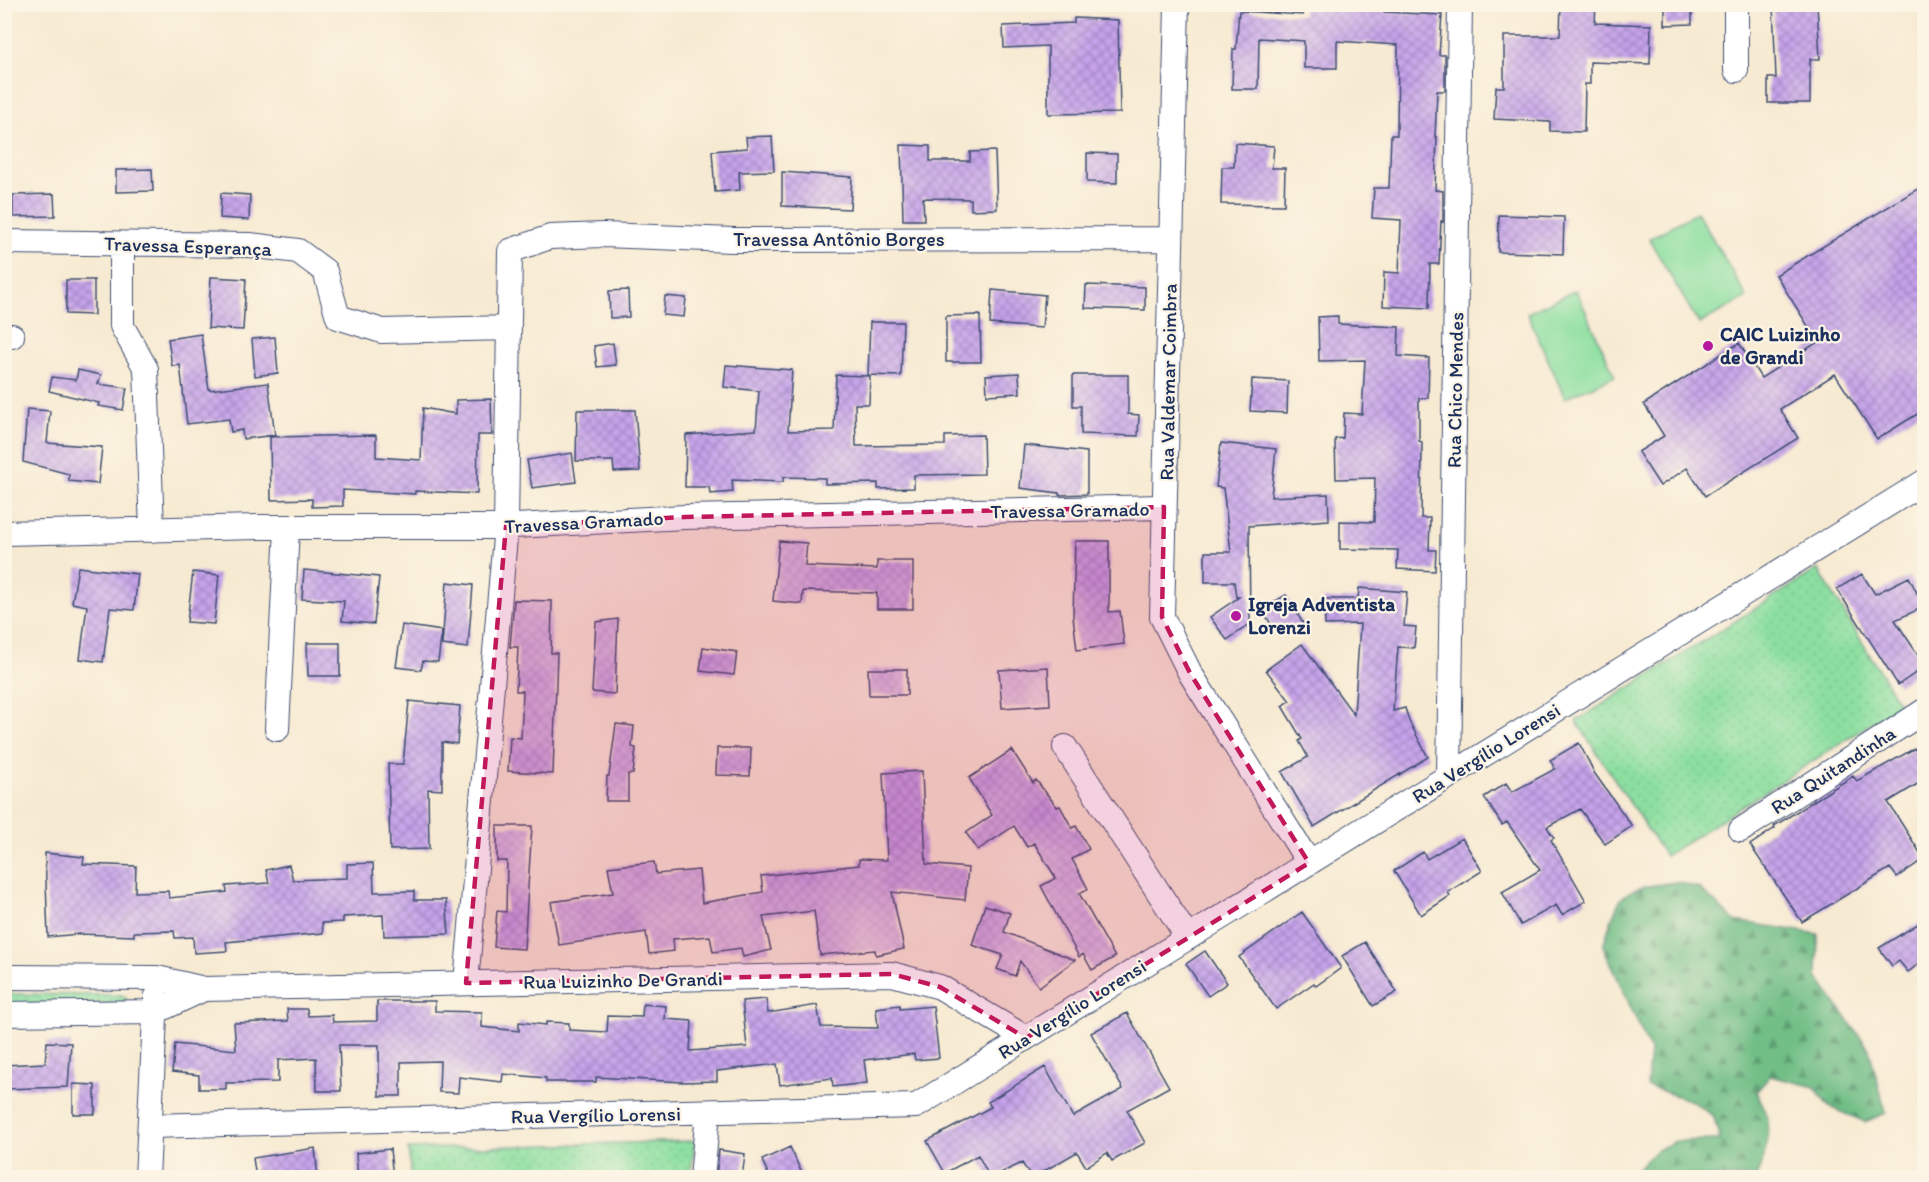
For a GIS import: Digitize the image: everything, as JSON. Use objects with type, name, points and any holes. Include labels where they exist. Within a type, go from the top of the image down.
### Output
[{"type":"street","name":"Rua Valdemar Coimbra","points":[[1177,4],[1162,617],[1190,673],[1309,863]]},
{"type":"street","name":"Rua Chico Mendes","points":[[1449,776],[1460,4]]},
{"type":"street","points":[[1736,4],[1736,70]]},
{"type":"street","name":"Travessa Antônio Borges","points":[[508,328],[510,251],[550,237],[603,235],[733,240],[1171,239]]},
{"type":"street","name":"Travessa Esperança","points":[[4,242],[250,245],[298,251],[325,271],[338,317],[382,331],[508,328]]},
{"type":"street","points":[[122,244],[122,326],[146,369],[152,530]]},
{"type":"street","points":[[466,983],[506,526],[508,328]]},
{"type":"street","name":"Rua Vergílio Lorensi","points":[[150,1126],[916,1106],[1924,482]]},
{"type":"street","name":"Travessa Gramado","points":[[4,533],[506,526],[685,517],[1164,507]]},
{"type":"street","points":[[277,729],[287,528]]},
{"type":"street","name":"Rua Quitandinha","points":[[1741,830],[1924,711]]},
{"type":"street","points":[[1065,747],[1188,938]]},
{"type":"street","name":"Rua Luizinho De Grandi","points":[[4,977],[157,978],[204,988],[892,974],[940,987],[1026,1038]]},
{"type":"street","points":[[147,1178],[157,978]]},
{"type":"street","name":"Rua Luizinho De Grandi","points":[[155,1012],[204,988]]},
{"type":"street","points":[[4,1014],[155,1012]]},
{"type":"street","points":[[702,1178],[708,1112]]},
{"type":"highlighted area","points":[[1164,507],[1162,617],[1190,673],[1309,863],[1026,1038],[940,987],[892,974],[466,983],[506,526],[685,517]]},
{"type":"green space","points":[[1697,212],[1747,297],[1699,324],[1649,239]]},
{"type":"green space","points":[[1576,290],[1615,376],[1565,398],[1527,313]]},
{"type":"green space","points":[[1818,569],[1900,705],[1665,856],[1576,721]]},
{"type":"green space","points":[[1677,882],[1699,888],[1735,921],[1818,934],[1817,977],[1869,1049],[1886,1113],[1865,1122],[1828,1106],[1815,1087],[1770,1076],[1756,1092],[1767,1115],[1769,1134],[1757,1177],[1630,1177],[1655,1151],[1676,1141],[1720,1140],[1714,1117],[1692,1101],[1647,1086],[1650,1050],[1603,946],[1614,913],[1625,895],[1643,887]]},
{"type":"green space","points":[[4,994],[122,995],[127,999],[124,1003],[5,1006]]},
{"type":"green space","points":[[695,1141],[690,1178],[411,1177],[408,1149]]},
{"type":"building","points":[[1561,4],[1596,4],[1595,23],[1651,25],[1650,64],[1590,62],[1590,84],[1585,84],[1584,132],[1550,131],[1550,122],[1494,119],[1496,87],[1504,87],[1504,36],[1560,36]]},
{"type":"building","points":[[1665,4],[1692,4],[1692,24],[1665,25]]},
{"type":"building","points":[[1773,4],[1817,4],[1820,59],[1810,59],[1810,103],[1768,103],[1768,78],[1776,78]]},
{"type":"building","points":[[1351,6],[1384,9],[1384,12],[1442,15],[1439,55],[1445,55],[1445,91],[1437,91],[1435,190],[1443,191],[1443,222],[1441,221],[1439,264],[1430,264],[1429,308],[1383,306],[1384,272],[1399,273],[1401,220],[1372,218],[1374,188],[1389,188],[1391,135],[1397,135],[1398,45],[1337,41],[1337,68],[1304,68],[1304,41],[1259,38],[1258,89],[1232,89],[1233,49],[1236,49],[1239,11],[1303,15],[1303,9]]},
{"type":"building","points":[[1074,18],[1118,20],[1120,113],[1048,114],[1048,46],[1004,48],[1003,26],[1074,23]]},
{"type":"building","points":[[772,136],[774,171],[739,172],[740,190],[715,192],[712,151],[747,148],[746,137]]},
{"type":"building","points":[[1235,143],[1274,146],[1272,168],[1285,168],[1284,205],[1221,204],[1222,167],[1234,167]]},
{"type":"building","points":[[901,145],[930,146],[930,161],[970,161],[970,152],[995,151],[997,209],[971,210],[971,199],[923,198],[924,220],[903,220]]},
{"type":"building","points":[[1087,153],[1117,154],[1117,183],[1087,182]]},
{"type":"building","points":[[152,169],[153,191],[116,192],[116,170]]},
{"type":"building","points":[[782,172],[852,177],[850,209],[782,206]]},
{"type":"building","points":[[1924,185],[1924,410],[1877,439],[1835,374],[1780,409],[1798,438],[1705,496],[1687,468],[1660,486],[1638,452],[1664,436],[1644,404],[1739,343],[1761,378],[1818,342],[1776,275]]},
{"type":"building","points":[[221,193],[250,195],[249,220],[220,218]]},
{"type":"building","points":[[54,194],[55,216],[13,217],[13,195]]},
{"type":"building","points":[[1499,215],[1564,217],[1563,254],[1498,252]]},
{"type":"building","points":[[211,277],[246,279],[243,330],[208,328]]},
{"type":"building","points":[[66,280],[94,280],[94,315],[66,314]]},
{"type":"building","points":[[1086,285],[1145,287],[1145,310],[1085,308]]},
{"type":"building","points":[[628,290],[629,317],[610,318],[609,291]]},
{"type":"building","points":[[992,290],[1045,295],[1042,328],[990,324]]},
{"type":"building","points":[[665,296],[686,298],[684,317],[663,315]]},
{"type":"building","points":[[980,315],[981,362],[946,362],[946,316]]},
{"type":"building","points":[[1338,316],[1338,324],[1399,327],[1398,356],[1429,358],[1428,398],[1419,398],[1419,441],[1422,442],[1421,518],[1430,518],[1429,550],[1436,550],[1435,571],[1397,569],[1398,550],[1340,549],[1340,521],[1374,522],[1375,478],[1336,479],[1335,439],[1343,438],[1344,413],[1362,414],[1365,360],[1319,361],[1318,317]]},
{"type":"building","points":[[870,322],[903,322],[901,376],[868,375]]},
{"type":"building","points":[[201,334],[209,390],[268,383],[275,435],[243,439],[242,430],[231,432],[229,419],[187,424],[180,365],[172,366],[168,339]]},
{"type":"building","points":[[275,337],[278,373],[255,376],[252,339]]},
{"type":"building","points":[[613,343],[616,365],[597,367],[594,346]]},
{"type":"building","points":[[726,365],[792,370],[788,431],[834,430],[836,375],[870,376],[869,404],[855,404],[856,446],[945,445],[945,436],[983,435],[984,474],[914,475],[914,488],[878,489],[878,483],[825,484],[825,478],[783,477],[783,482],[732,480],[733,492],[710,494],[709,487],[685,487],[686,435],[756,430],[759,391],[724,387]]},
{"type":"building","points":[[78,370],[101,375],[98,384],[127,388],[123,410],[98,406],[99,403],[49,391],[52,377],[76,380]]},
{"type":"building","points":[[1019,373],[1020,393],[987,395],[986,375]]},
{"type":"building","points":[[1073,375],[1128,375],[1128,414],[1139,415],[1138,436],[1081,434],[1081,406],[1073,406]]},
{"type":"building","points":[[1252,379],[1288,381],[1287,413],[1250,411]]},
{"type":"building","points":[[491,399],[492,435],[478,435],[477,494],[415,491],[415,494],[343,490],[343,506],[312,507],[312,499],[271,500],[270,437],[376,435],[376,457],[421,460],[423,408],[456,414],[456,400]]},
{"type":"building","points":[[27,409],[50,411],[47,443],[102,447],[98,484],[69,481],[69,474],[23,462]]},
{"type":"building","points":[[577,410],[635,410],[640,471],[614,472],[613,461],[576,461]]},
{"type":"building","points":[[1221,443],[1276,449],[1271,497],[1328,494],[1329,520],[1249,526],[1250,624],[1227,640],[1210,617],[1239,597],[1236,597],[1234,582],[1205,582],[1205,552],[1231,552],[1223,488],[1216,487]]},
{"type":"building","points":[[1024,445],[1087,452],[1087,494],[1059,495],[1059,493],[1020,488]]},
{"type":"building","points":[[572,453],[576,482],[532,488],[527,460]]},
{"type":"building","points":[[779,541],[807,543],[805,566],[877,569],[877,561],[913,561],[913,609],[877,609],[877,593],[803,591],[802,604],[773,601]]},
{"type":"building","points":[[1075,541],[1109,541],[1109,612],[1120,611],[1124,644],[1077,650],[1073,616]]},
{"type":"building","points":[[78,567],[138,574],[134,610],[110,608],[103,662],[80,659],[87,606],[72,603]]},
{"type":"building","points":[[304,570],[379,577],[374,624],[342,621],[344,601],[302,599]]},
{"type":"building","points":[[193,572],[219,575],[214,624],[187,622]]},
{"type":"building","points":[[1862,574],[1875,594],[1909,577],[1924,607],[1895,620],[1924,664],[1924,667],[1898,685],[1837,589]]},
{"type":"building","points":[[447,582],[473,585],[468,648],[442,645]]},
{"type":"building","points":[[1359,588],[1407,592],[1404,626],[1416,627],[1414,648],[1398,647],[1393,711],[1405,708],[1409,721],[1428,757],[1314,827],[1282,772],[1308,757],[1299,741],[1302,739],[1282,706],[1290,701],[1266,670],[1302,644],[1354,715],[1360,624],[1325,625],[1324,599],[1358,599]]},
{"type":"building","points":[[1286,595],[1304,625],[1272,626],[1262,609]]},
{"type":"building","points":[[514,600],[552,601],[551,653],[557,653],[553,774],[508,771],[510,737],[521,738],[523,691],[516,691],[518,647],[510,647]]},
{"type":"building","points":[[618,619],[615,694],[592,692],[596,622]]},
{"type":"building","points":[[402,625],[442,631],[438,662],[423,661],[421,670],[396,667]]},
{"type":"building","points":[[307,643],[340,643],[340,676],[308,676]]},
{"type":"building","points":[[703,647],[737,652],[734,675],[700,671]]},
{"type":"building","points":[[1048,667],[1050,705],[1002,708],[999,670]]},
{"type":"building","points":[[868,669],[907,669],[907,695],[869,695]]},
{"type":"building","points":[[409,701],[460,706],[457,744],[442,742],[442,790],[428,789],[429,849],[390,850],[388,764],[403,764]]},
{"type":"building","points":[[616,724],[634,726],[632,747],[636,748],[633,774],[628,774],[628,801],[606,801],[607,776],[609,776]]},
{"type":"building","points":[[1579,743],[1595,774],[1632,826],[1605,844],[1580,809],[1547,827],[1554,838],[1551,840],[1586,901],[1562,915],[1556,905],[1521,925],[1502,892],[1540,870],[1507,822],[1502,825],[1484,797],[1506,783],[1512,792],[1555,769],[1550,760]]},
{"type":"building","points":[[717,748],[751,748],[750,776],[716,775]]},
{"type":"building","points":[[1915,748],[1924,764],[1924,780],[1888,802],[1924,859],[1897,877],[1890,868],[1802,922],[1750,845],[1775,828],[1774,826],[1853,776],[1857,781]]},
{"type":"building","points":[[1012,750],[1033,783],[1036,780],[1057,807],[1060,806],[1072,828],[1076,826],[1089,849],[1072,859],[1088,889],[1079,893],[1115,957],[1092,970],[1083,954],[1079,957],[1041,886],[1056,878],[1034,843],[1027,847],[1014,826],[978,850],[966,833],[992,815],[969,778]]},
{"type":"building","points":[[922,771],[926,864],[968,868],[965,900],[892,892],[904,949],[876,955],[875,950],[820,955],[814,911],[763,917],[771,950],[743,957],[741,948],[713,952],[710,936],[673,939],[674,951],[649,954],[646,932],[559,945],[551,902],[613,893],[608,867],[654,862],[656,874],[699,870],[702,903],[763,892],[761,876],[859,865],[859,859],[887,860],[883,773]]},
{"type":"building","points":[[497,826],[532,826],[524,949],[494,947],[497,911],[506,912],[507,861],[497,861]]},
{"type":"building","points":[[1462,838],[1482,871],[1448,892],[1450,896],[1421,915],[1394,871],[1423,852],[1427,859]]},
{"type":"building","points":[[45,853],[84,857],[83,864],[136,866],[135,892],[168,891],[169,898],[227,892],[226,886],[269,883],[266,870],[289,865],[293,880],[347,878],[347,864],[373,863],[374,892],[414,891],[414,900],[446,900],[449,934],[384,936],[383,915],[343,917],[343,922],[322,923],[323,933],[226,942],[227,951],[194,953],[193,937],[175,938],[174,931],[134,932],[134,936],[79,934],[48,937]]},
{"type":"building","points":[[985,905],[1010,913],[1004,932],[1075,960],[1039,987],[1020,961],[1015,976],[997,969],[1003,955],[972,945]]},
{"type":"building","points":[[1302,912],[1341,968],[1316,986],[1314,983],[1276,1009],[1239,957]]},
{"type":"building","points":[[1924,920],[1924,960],[1908,972],[1899,961],[1892,966],[1879,948]]},
{"type":"building","points":[[1365,942],[1397,992],[1373,1006],[1342,956]]},
{"type":"building","points":[[1205,951],[1227,983],[1208,996],[1186,964]]},
{"type":"building","points":[[766,999],[768,1013],[817,1005],[821,1027],[878,1028],[876,1008],[900,1005],[900,1009],[933,1006],[939,1058],[915,1060],[914,1054],[864,1060],[867,1083],[833,1087],[832,1078],[780,1085],[777,1064],[717,1071],[717,1081],[683,1082],[596,1077],[596,1082],[546,1082],[546,1078],[503,1074],[502,1082],[459,1077],[458,1093],[439,1092],[440,1061],[401,1062],[401,1096],[379,1096],[379,1045],[339,1045],[341,1091],[317,1091],[316,1058],[278,1060],[278,1082],[226,1083],[226,1089],[199,1089],[199,1075],[172,1072],[175,1044],[236,1050],[234,1023],[288,1021],[287,1009],[307,1009],[308,1016],[332,1015],[333,1022],[377,1021],[377,1001],[435,1001],[435,1011],[482,1012],[482,1027],[519,1031],[519,1022],[546,1025],[546,1022],[569,1023],[569,1030],[607,1032],[608,1016],[642,1017],[643,1004],[666,1006],[665,1019],[692,1021],[690,1051],[747,1047],[742,1001]]},
{"type":"building","points":[[1127,1013],[1169,1087],[1127,1110],[1145,1143],[1112,1161],[1107,1153],[1086,1167],[1077,1152],[1032,1178],[1022,1163],[990,1178],[978,1155],[945,1173],[927,1141],[991,1107],[988,1102],[1045,1067],[1073,1117],[1123,1089],[1091,1033]]},
{"type":"building","points":[[47,1042],[71,1043],[68,1087],[4,1089],[4,1065],[45,1063]]},
{"type":"building","points":[[73,1084],[95,1085],[95,1114],[73,1114]]},
{"type":"building","points":[[790,1147],[804,1178],[770,1178],[762,1160]]},
{"type":"building","points":[[315,1148],[318,1178],[256,1178],[253,1158]]},
{"type":"building","points":[[390,1149],[393,1178],[358,1178],[356,1153]]},
{"type":"building","points":[[719,1150],[745,1154],[742,1178],[716,1178]]},
{"type":"place","name":"CAIC Luizinho de Grandi","points":[[1708,346]]},
{"type":"place","name":"Igreja Adventista Lorenzi","points":[[1236,616]]}]
